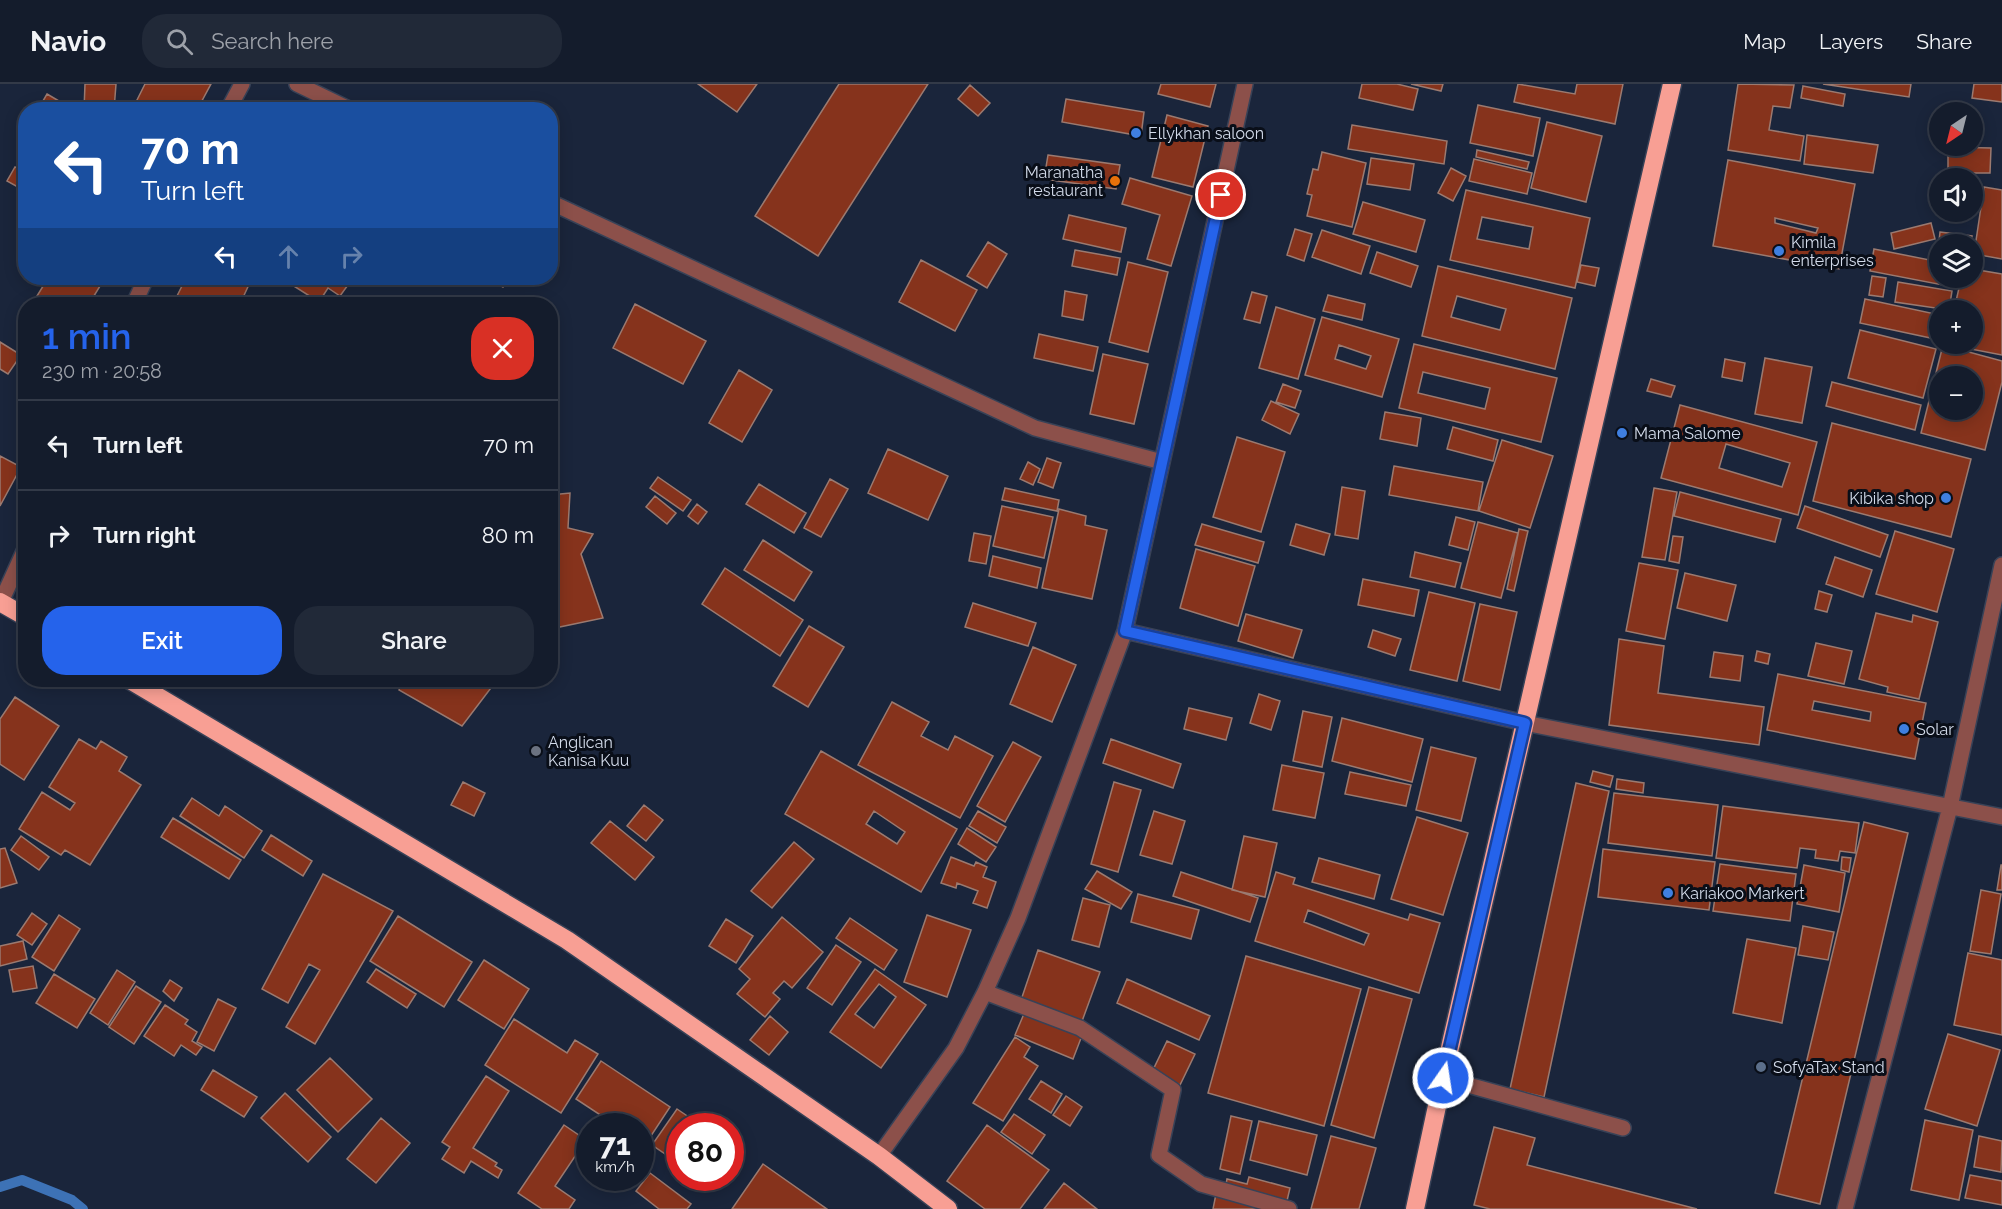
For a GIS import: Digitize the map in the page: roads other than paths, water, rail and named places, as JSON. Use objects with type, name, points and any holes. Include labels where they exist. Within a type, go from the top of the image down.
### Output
[{"type":"highway","points":[[1415,1209],[1443,1078],[1672,84]]},
{"type":"highway","points":[[0,602],[18,612]]},
{"type":"highway","points":[[142,687],[567,940],[879,1156],[948,1209]]},
{"type":"street","points":[[232,102],[242,84]]},
{"type":"street","points":[[297,84],[334,102]]},
{"type":"street","points":[[879,1156],[956,1048],[985,992],[1018,918],[1125,631],[1245,84]]},
{"type":"street","points":[[558,206],[1035,428],[1162,462]]},
{"type":"street","points":[[0,602],[18,564]]},
{"type":"street","points":[[1845,1209],[1950,807],[2002,565]]},
{"type":"street","points":[[1125,631],[1525,723],[2002,817]]},
{"type":"street","points":[[985,992],[1080,1028],[1173,1090],[1159,1155],[1201,1184],[1289,1209]]},
{"type":"street","points":[[1443,1078],[1623,1128]]},
{"type":"waterway","points":[[0,1187],[22,1180],[72,1200],[83,1209]]},
{"type":"place","name":"Ellykhan saloon","points":[[1136,133]]},
{"type":"place","name":"Maranatha restaurant","points":[[1115,181]]},
{"type":"place","name":"Kimila enterprises","points":[[1779,251]]},
{"type":"place","name":"Mama Salome","points":[[1622,433]]},
{"type":"place","name":"Kibika shop","points":[[1946,498]]},
{"type":"place","name":"Solar","points":[[1904,729]]},
{"type":"place","name":"Anglican Kanisa Kuu","points":[[536,751]]},
{"type":"place","name":"Kariakoo Markert","points":[[1668,893]]},
{"type":"place","name":"SofyaTax Stand","points":[[1761,1067]]}]
